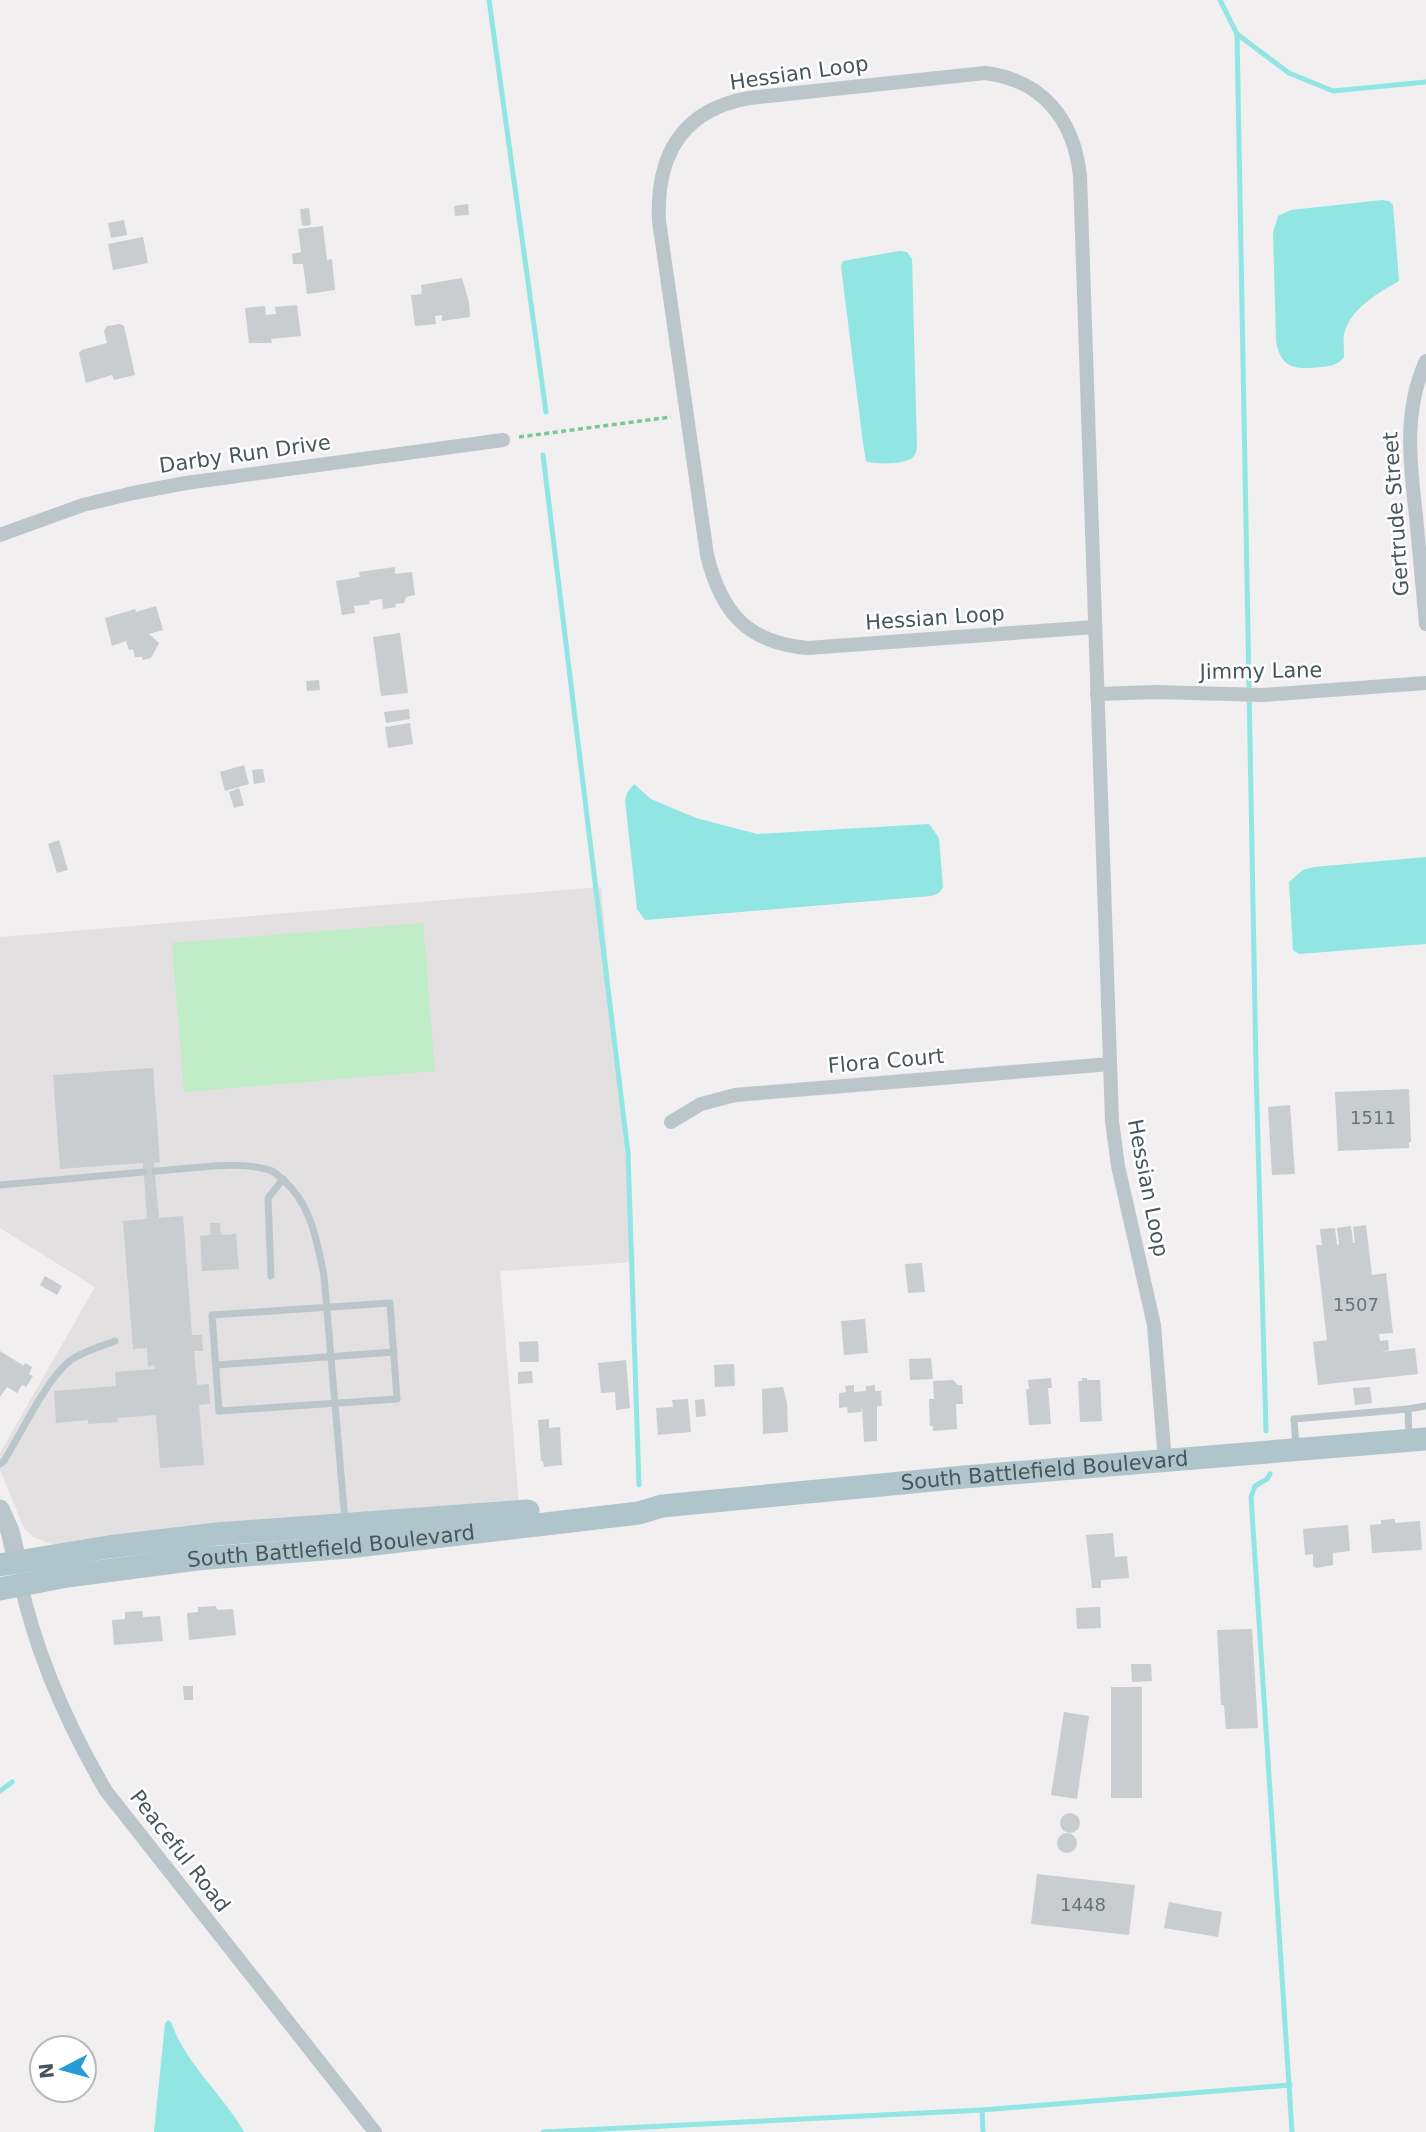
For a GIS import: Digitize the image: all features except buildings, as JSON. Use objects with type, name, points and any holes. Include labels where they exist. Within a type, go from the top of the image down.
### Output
[{"type":"main road","name":"South Battlefield Boulevard","points":[[11,1587],[67,1576],[347,1536],[636,1500],[662,1506],[964,1477],[1418,1440]]},
{"type":"main road","name":"South Battlefield Boulevard","points":[[8,1563],[216,1534],[347,1536]]},
{"type":"street","name":"Hessian Loop","points":[[1095,627],[808,648],[792,647],[760,636],[742,623],[727,606],[718,593],[707,555],[659,221],[661,173],[670,151],[683,132],[699,117],[717,107],[749,99],[976,73],[1004,76],[1043,97],[1061,116],[1074,142],[1078,159],[1095,627],[1110,1064],[1116,1155],[1154,1325],[1165,1462]]},
{"type":"street","name":"Gertrude Street","points":[[1426,361],[1414,392],[1409,426],[1410,464],[1426,624]]},
{"type":"street","name":"Darby Run Drive","points":[[0,535],[83,505],[133,492],[196,481],[503,440]]},
{"type":"street","name":"Jimmy Lane","points":[[1097,694],[1156,692],[1263,695],[1426,683]]},
{"type":"street","name":"Flora Court","points":[[671,1122],[701,1104],[736,1095],[1110,1064]]},
{"type":"street","points":[[0,1509],[10,1531],[8,1563]]},
{"type":"street","name":"Peaceful Road","points":[[8,1563],[11,1587],[83,1750],[106,1791],[375,2132]]},
{"type":"lane","points":[[155,1171],[246,1166],[272,1170],[293,1188],[309,1214],[319,1251],[326,1308],[347,1536]]},
{"type":"lane","points":[[0,1185],[144,1172]]},
{"type":"lane","points":[[271,1276],[268,1198],[283,1179]]},
{"type":"lane","points":[[390,1303],[397,1399],[219,1411],[212,1315],[326,1308],[390,1303]]},
{"type":"lane","points":[[0,1464],[24,1429],[50,1381],[73,1358],[115,1341]]},
{"type":"lane","points":[[216,1365],[394,1352]]},
{"type":"lane","points":[[1296,1450],[1294,1419],[1426,1406]]},
{"type":"lane","points":[[1408,1409],[1418,1440]]},
{"type":"path","points":[[503,440],[687,414]]},
{"type":"shaded area","points":[[601,887],[635,1262],[500,1271],[519,1505],[57,1546],[33,1537],[24,1528],[0,1470],[0,1453],[95,1287],[0,1228],[0,937]]},
{"type":"green space","points":[[423,923],[435,1071],[184,1092],[172,943]]},
{"type":"water","points":[[1382,200],[1393,205],[1399,281],[1374,296],[1352,317],[1344,334],[1344,357],[1339,362],[1311,368],[1290,365],[1281,356],[1276,340],[1273,232],[1278,216],[1291,210]]},
{"type":"water","points":[[899,251],[907,252],[912,259],[917,447],[914,456],[909,460],[875,463],[866,461],[841,266],[843,261]]},
{"type":"water","points":[[634,784],[651,799],[696,818],[757,834],[929,824],[939,838],[943,887],[939,893],[931,896],[645,920],[637,909],[625,800]]},
{"type":"water","points":[[1426,857],[1426,944],[1299,954],[1293,950],[1289,882],[1303,870]]},
{"type":"water","points":[[168,2020],[186,2052],[244,2132],[154,2132],[165,2023]]},
{"type":"waterway","points":[[489,0],[546,412]]},
{"type":"waterway","points":[[1220,0],[1237,34],[1289,73],[1333,91],[1426,82]]},
{"type":"waterway","points":[[1237,34],[1256,1068],[1266,1431]]},
{"type":"waterway","points":[[543,455],[628,1153],[639,1485]]},
{"type":"waterway","points":[[1270,1474],[1255,1486],[1251,1497],[1292,2132]]},
{"type":"waterway","points":[[0,1791],[12,1782]]},
{"type":"waterway","points":[[543,2132],[982,2110],[1290,2085]]},
{"type":"waterway","points":[[982,2110],[983,2132]]}]
